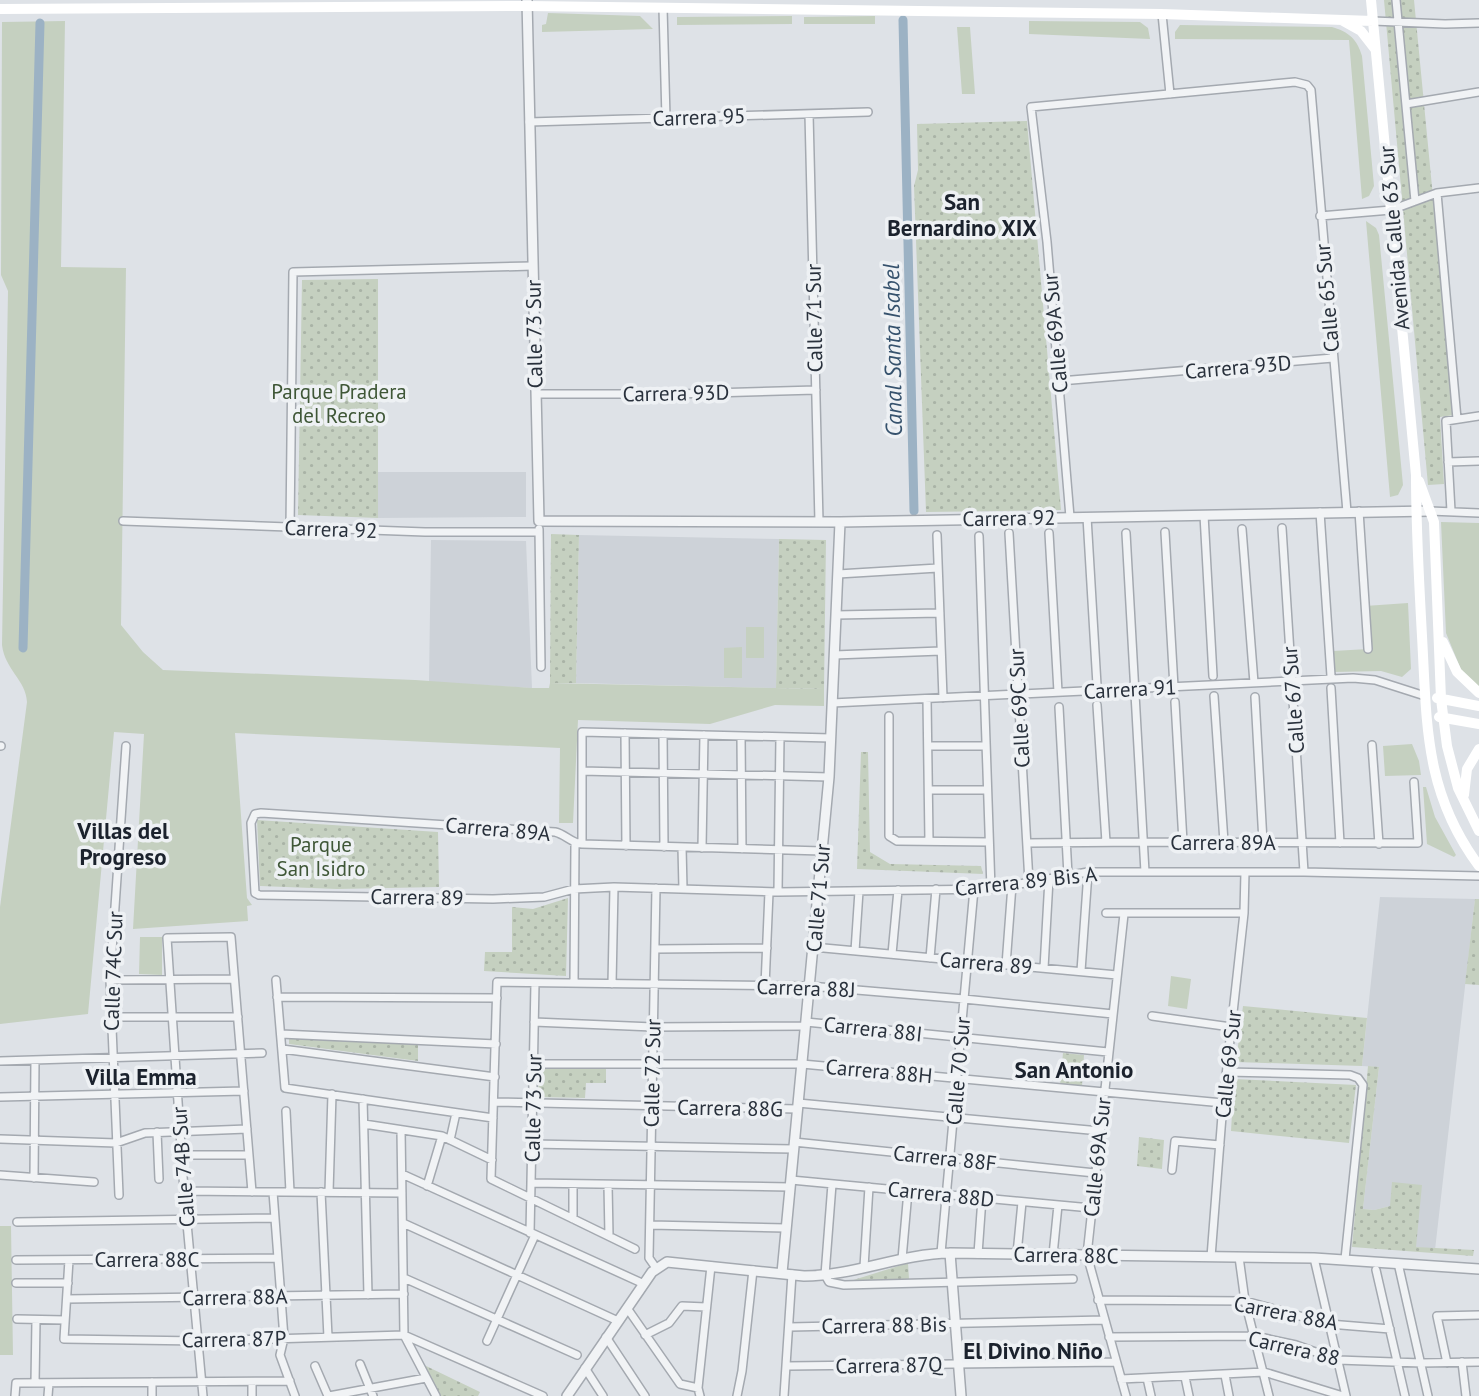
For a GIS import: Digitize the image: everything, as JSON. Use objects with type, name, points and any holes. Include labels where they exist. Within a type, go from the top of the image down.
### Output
[{"type":"main road","name":"Avenida Calle 63 Sur","points":[[1371,0],[1416,475],[1430,754],[1441,795],[1460,836],[1479,866]]},
{"type":"main road","points":[[0,9],[85,4],[527,3],[663,8],[1162,14],[1373,21]]},
{"type":"main road","points":[[1333,19],[1346,22],[1360,31],[1376,51]]},
{"type":"main road","name":"Avenida Calle 63 Sur","points":[[1416,475],[1434,522],[1441,699],[1452,771],[1479,831]]},
{"type":"main road","points":[[1438,625],[1448,656],[1457,672],[1479,693]]},
{"type":"main road","points":[[1425,696],[1479,706]]},
{"type":"main road","points":[[1426,715],[1479,724]]},
{"type":"main road","points":[[1465,805],[1464,778],[1471,759],[1479,748]]},
{"type":"street","points":[[1396,0],[1415,201]]},
{"type":"street","name":"Calle 73 Sur","points":[[527,3],[541,667]]},
{"type":"street","points":[[663,8],[666,118]]},
{"type":"street","points":[[1162,14],[1170,94]]},
{"type":"street","points":[[1373,21],[1479,23]]},
{"type":"street","name":"Calle 65 Sur","points":[[1170,94],[1294,82],[1307,85],[1311,90],[1347,512]]},
{"type":"street","points":[[1406,104],[1479,92]]},
{"type":"street","name":"Calle 69A Sur","points":[[1070,517],[1060,381],[1031,107],[1170,94]]},
{"type":"street","name":"Carrera 95","points":[[529,122],[868,112]]},
{"type":"street","name":"Calle 71 Sur","points":[[809,114],[819,522]]},
{"type":"street","points":[[1320,216],[1391,210],[1437,193],[1479,188]]},
{"type":"street","points":[[1437,193],[1457,419]]},
{"type":"street","points":[[290,527],[293,272],[533,266]]},
{"type":"street","name":"Carrera 93D","points":[[1060,381],[1333,358]]},
{"type":"street","name":"Carrera 93D","points":[[536,394],[816,390]]},
{"type":"street","points":[[1451,512],[1446,421],[1479,416]]},
{"type":"street","points":[[1448,462],[1479,461]]},
{"type":"street","points":[[1359,511],[1368,649]]},
{"type":"street","name":"Carrera 92","points":[[123,521],[425,532],[539,527],[1359,511],[1479,513]]},
{"type":"street","points":[[1320,512],[1331,676]]},
{"type":"street","points":[[1479,513],[1479,522]]},
{"type":"street","points":[[1205,514],[1213,676]]},
{"type":"street","points":[[1087,517],[1097,685]]},
{"type":"street","name":"Calle 71 Sur","points":[[785,1396],[790,1327],[786,1227],[829,777],[840,522]]},
{"type":"street","name":"Calle 67 Sur","points":[[1282,528],[1304,872]]},
{"type":"street","points":[[1242,529],[1254,683]]},
{"type":"street","points":[[1165,532],[1174,687]]},
{"type":"street","name":"Calle 69C Sur","points":[[1009,533],[1029,882]]},
{"type":"street","points":[[1049,533],[1058,692]]},
{"type":"street","points":[[1126,533],[1145,872]]},
{"type":"street","points":[[937,535],[943,698]]},
{"type":"street","points":[[979,536],[991,888]]},
{"type":"street","points":[[838,574],[938,568]]},
{"type":"street","points":[[836,615],[940,612]]},
{"type":"street","points":[[834,654],[941,651]]},
{"type":"street","name":"Carrera 91","points":[[832,703],[1364,678],[1425,696]]},
{"type":"street","points":[[1331,688],[1340,843]]},
{"type":"street","points":[[1214,696],[1224,842]]},
{"type":"street","points":[[1255,697],[1264,842]]},
{"type":"street","points":[[928,699],[929,841]]},
{"type":"street","points":[[1175,702],[1183,842]]},
{"type":"street","points":[[1097,705],[1106,842]]},
{"type":"street","points":[[1059,707],[1068,875]]},
{"type":"street","points":[[889,716],[889,836],[897,841],[989,842]]},
{"type":"street","points":[[574,983],[574,889],[579,844],[582,732],[831,738]]},
{"type":"street","points":[[625,733],[626,846]]},
{"type":"street","points":[[663,734],[664,847]]},
{"type":"street","points":[[702,848],[704,735]]},
{"type":"street","points":[[741,736],[742,849]]},
{"type":"street","points":[[778,892],[780,737]]},
{"type":"street","points":[[1372,745],[1380,844]]},
{"type":"street","name":"Calle 74C Sur","points":[[119,1195],[110,980],[126,746]]},
{"type":"street","points":[[928,746],[985,746]]},
{"type":"street","points":[[582,771],[829,777]]},
{"type":"street","name":"Carrera 89A","points":[[1027,843],[1418,843],[1414,782]]},
{"type":"street","points":[[929,790],[987,790]]},
{"type":"street","name":"Carrera 89A","points":[[259,895],[255,894],[251,823],[256,814],[555,832],[579,844],[822,851]]},
{"type":"street","points":[[682,847],[683,889]]},
{"type":"street","points":[[1081,971],[1088,872]]},
{"type":"street","name":"Carrera 89 Bis A","points":[[574,889],[614,887],[778,892],[974,889],[1088,872],[1304,872],[1479,876]]},
{"type":"street","name":"Calle 69 Sur","points":[[1211,1257],[1223,1103],[1244,913],[1245,872]]},
{"type":"street","points":[[1044,968],[1049,878]]},
{"type":"street","points":[[1006,965],[1012,885]]},
{"type":"street","points":[[612,984],[614,887]]},
{"type":"street","name":"Calle 72 Sur","points":[[656,888],[649,1258],[656,1268]]},
{"type":"street","name":"Carrera 89","points":[[259,895],[493,899],[544,897],[574,889]]},
{"type":"street","points":[[930,958],[936,889]]},
{"type":"street","name":"Calle 70 Sur","points":[[961,1396],[952,1282],[945,1253],[946,1195],[974,889]]},
{"type":"street","points":[[892,954],[898,890]]},
{"type":"street","points":[[855,951],[859,891]]},
{"type":"street","points":[[765,986],[769,892]]},
{"type":"street","points":[[1106,913],[1244,913]]},
{"type":"street","name":"Calle 69A Sur","points":[[1124,914],[1087,1255],[1126,1396]]},
{"type":"street","name":"Calle 74B Sur","points":[[203,1396],[184,1191],[167,937],[231,936],[234,979]]},
{"type":"street","name":"Carrera 89","points":[[813,947],[1117,975]]},
{"type":"street","points":[[655,949],[767,948]]},
{"type":"street","points":[[110,980],[234,979],[252,1192]]},
{"type":"street","points":[[276,980],[285,1087],[493,1118]]},
{"type":"street","name":"Carrera 88J","points":[[497,998],[498,982],[809,986],[1113,1014]]},
{"type":"street","name":"Calle 73 Sur","points":[[487,1341],[533,1234],[531,1183],[535,983]]},
{"type":"street","points":[[277,997],[497,998],[491,1179],[635,1249]]},
{"type":"street","points":[[1152,1016],[1231,1027]]},
{"type":"street","points":[[110,1017],[237,1017]]},
{"type":"street","name":"Carrera 88I","points":[[534,1022],[653,1027],[806,1024],[1108,1052]]},
{"type":"street","points":[[281,1034],[496,1044]]},
{"type":"street","points":[[282,1049],[495,1077]]},
{"type":"street","points":[[0,1060],[262,1053]]},
{"type":"street","points":[[34,1178],[35,1059]]},
{"type":"street","name":"Carrera 88H","points":[[534,1064],[802,1064],[1223,1103]]},
{"type":"street","points":[[1227,1072],[1334,1074],[1358,1078],[1363,1085],[1345,1259]]},
{"type":"street","points":[[0,1097],[244,1091]]},
{"type":"street","points":[[328,1337],[325,1192],[332,1094]]},
{"type":"street","points":[[363,1099],[368,1295]]},
{"type":"street","name":"Carrera 88G","points":[[494,1102],[798,1106],[1100,1131]]},
{"type":"street","points":[[286,1111],[290,1192]]},
{"type":"street","points":[[427,1186],[456,1112]]},
{"type":"street","points":[[364,1124],[446,1138],[492,1160]]},
{"type":"street","points":[[0,1139],[116,1143],[145,1133],[247,1129]]},
{"type":"street","points":[[401,1130],[404,1335],[436,1396]]},
{"type":"street","points":[[157,1132],[159,1179]]},
{"type":"street","points":[[1172,1170],[1175,1141],[1220,1145]]},
{"type":"street","name":"Carrera 88F","points":[[532,1144],[794,1145],[1095,1173]]},
{"type":"street","points":[[182,1155],[249,1154]]},
{"type":"street","points":[[402,1174],[644,1284]]},
{"type":"street","points":[[0,1175],[94,1182]]},
{"type":"street","name":"Carrera 88D","points":[[531,1183],[832,1184],[1091,1209]]},
{"type":"street","points":[[573,1184],[573,1219]]},
{"type":"street","points":[[832,1184],[825,1275],[829,1282],[844,1285],[1073,1279]]},
{"type":"street","points":[[608,1185],[609,1236]]},
{"type":"street","points":[[864,1267],[869,1187]]},
{"type":"street","points":[[184,1191],[402,1193]]},
{"type":"street","points":[[902,1259],[908,1191]]},
{"type":"street","points":[[273,1192],[284,1338],[280,1355],[295,1396]]},
{"type":"street","points":[[978,1254],[982,1198]]},
{"type":"street","points":[[1017,1254],[1022,1202]]},
{"type":"street","points":[[1053,1255],[1058,1205]]},
{"type":"street","points":[[17,1223],[275,1218]]},
{"type":"street","points":[[403,1223],[618,1321]]},
{"type":"street","points":[[650,1225],[786,1227]]},
{"type":"street","name":"Carrera 88C","points":[[656,1268],[667,1262],[674,1262],[787,1274],[825,1275],[945,1253],[1314,1258],[1479,1269]]},
{"type":"street","points":[[1239,1257],[1245,1301],[1269,1396]]},
{"type":"street","name":"Carrera 88C","points":[[16,1260],[278,1258]]},
{"type":"street","points":[[1121,1379],[1264,1372],[1344,1396],[1314,1258]]},
{"type":"street","points":[[17,1319],[65,1320],[69,1260]]},
{"type":"street","points":[[1398,1263],[1428,1396]]},
{"type":"street","points":[[627,1308],[680,1384],[699,1392],[711,1266]]},
{"type":"street","points":[[567,1396],[656,1268]]},
{"type":"street","points":[[737,1396],[753,1270]]},
{"type":"street","points":[[1376,1270],[1405,1396]]},
{"type":"street","points":[[404,1278],[577,1354]]},
{"type":"street","points":[[16,1283],[68,1283]]},
{"type":"street","name":"Carrera 88A","points":[[67,1300],[404,1294]]},
{"type":"street","name":"Carrera 88A","points":[[1098,1300],[1245,1301],[1329,1324],[1390,1329]]},
{"type":"street","points":[[645,1335],[669,1323],[682,1306],[706,1307]]},
{"type":"street","points":[[1447,1363],[1437,1316],[1479,1315]]},
{"type":"street","points":[[35,1383],[36,1320]]},
{"type":"street","name":"Carrera 87P","points":[[65,1320],[64,1339],[199,1341],[404,1335]]},
{"type":"street","name":"Carrera 88 Bis","points":[[790,1327],[1104,1321]]},
{"type":"street","points":[[404,1335],[543,1396]]},
{"type":"street","name":"Carrera 88","points":[[1109,1337],[1255,1336],[1296,1345],[1338,1360],[1398,1363],[1479,1362]]},
{"type":"street","points":[[606,1337],[645,1396]]},
{"type":"street","name":"Carrera 87Q","points":[[788,1366],[1116,1362]]},
{"type":"street","points":[[1462,1362],[1466,1396]]},
{"type":"street","points":[[360,1364],[373,1396]]},
{"type":"street","points":[[315,1366],[328,1396],[426,1378]]},
{"type":"street","points":[[585,1368],[603,1396]]},
{"type":"street","points":[[1225,1375],[1229,1396]]},
{"type":"street","points":[[1185,1377],[1189,1396]]},
{"type":"street","points":[[1147,1378],[1151,1396]]},
{"type":"street","points":[[15,1396],[16,1383],[290,1381]]},
{"type":"street","points":[[152,1382],[152,1396]]},
{"type":"street","points":[[252,1382],[252,1396]]},
{"type":"street","points":[[48,1396],[49,1383]]},
{"type":"street","points":[[517,1396],[522,1387]]},
{"type":"shaded area","points":[[378,472],[526,472],[526,517],[378,518]]},
{"type":"shaded area","points":[[579,535],[779,539],[776,688],[576,683]]},
{"type":"shaded area","points":[[431,540],[526,541],[532,688],[429,682]]},
{"type":"shaded area","points":[[1380,897],[1475,899],[1435,1250],[1416,1247],[1390,1206],[1374,1210],[1363,1209],[1379,1067],[1362,1066]]},
{"type":"green space","points":[[1384,0],[1414,0],[1454,415],[1440,417],[1444,484],[1428,485]]},
{"type":"green space","points":[[548,13],[640,16],[653,29],[542,32],[542,25],[546,24]]},
{"type":"green space","points":[[792,16],[792,24],[677,25],[677,17]]},
{"type":"green space","points":[[875,16],[875,24],[804,24],[804,17]]},
{"type":"green space","points":[[65,21],[61,267],[126,268],[121,625],[143,652],[163,670],[415,680],[532,688],[549,688],[550,683],[824,689],[824,706],[775,705],[710,724],[578,720],[573,823],[559,823],[560,748],[235,733],[247,898],[252,905],[247,906],[248,921],[133,929],[144,734],[114,732],[88,1014],[0,1024],[0,907],[27,702],[23,687],[7,661],[2,645],[8,291],[1,275],[2,22]]},
{"type":"green space","points":[[1029,21],[1140,22],[1148,28],[1150,39],[1029,34]]},
{"type":"green space","points":[[1180,25],[1332,27],[1352,37],[1362,56],[1374,186],[1369,196],[1362,199],[1349,40],[1175,39],[1175,32]]},
{"type":"green space","points":[[957,27],[970,27],[975,94],[962,94]]},
{"type":"green space","points":[[1027,121],[1061,510],[926,512],[914,186],[918,170],[917,124]]},
{"type":"green space","points":[[1366,221],[1376,228],[1379,235],[1403,485],[1398,495],[1390,497]]},
{"type":"green space","name":"Parque Pradera del Recreo","points":[[378,279],[378,518],[298,515],[302,280]]},
{"type":"green space","points":[[1441,522],[1479,523],[1479,688],[1462,672],[1446,633]]},
{"type":"green space","points":[[551,534],[579,535],[576,683],[550,683]]},
{"type":"green space","points":[[779,539],[826,540],[824,689],[776,688]]},
{"type":"green space","points":[[1408,603],[1411,669],[1402,677],[1381,671],[1334,672],[1333,651],[1368,649],[1365,606]]},
{"type":"green space","points":[[746,627],[764,627],[764,658],[746,658]]},
{"type":"green space","points":[[742,647],[742,678],[724,678],[724,648]]},
{"type":"green space","points":[[1412,744],[1421,775],[1385,776],[1383,746]]},
{"type":"green space","points":[[861,752],[868,752],[870,852],[890,864],[981,866],[983,874],[857,869]]},
{"type":"green space","points":[[1423,787],[1426,787],[1435,817],[1456,855],[1454,857],[1427,844]]},
{"type":"green space","name":"Parque San Isidro","points":[[257,820],[438,832],[439,887],[337,889],[260,886]]},
{"type":"green space","points":[[568,898],[566,976],[484,971],[485,952],[512,952],[512,907],[533,909]]},
{"type":"green space","points":[[1475,899],[1479,899],[1479,985],[1465,984]]},
{"type":"green space","points":[[140,937],[162,937],[162,975],[139,974]]},
{"type":"green space","points":[[1171,976],[1191,979],[1187,1009],[1168,1006]]},
{"type":"green space","points":[[1243,1006],[1367,1018],[1362,1066],[1236,1062]]},
{"type":"green space","points":[[289,1036],[418,1043],[418,1061],[289,1044]]},
{"type":"green space","points":[[1063,1053],[1084,1055],[1082,1086],[1060,1085]]},
{"type":"green space","points":[[1368,1066],[1379,1067],[1363,1209],[1374,1210],[1390,1206],[1392,1182],[1422,1185],[1416,1247],[1474,1250],[1473,1256],[1352,1247]]},
{"type":"green space","points":[[539,1067],[606,1069],[606,1083],[586,1083],[585,1098],[538,1097]]},
{"type":"green space","points":[[1234,1079],[1356,1085],[1349,1143],[1231,1131]]},
{"type":"green space","points":[[1139,1137],[1164,1140],[1162,1169],[1137,1166]]},
{"type":"green space","points":[[0,1226],[11,1226],[13,1355],[0,1355]]},
{"type":"green space","points":[[908,1263],[909,1279],[847,1282]]},
{"type":"green space","points":[[424,1365],[480,1392],[478,1396],[441,1396]]},
{"type":"waterway","name":"Canal Santa Isabel","points":[[903,20],[914,511]]},
{"type":"waterway","points":[[23,648],[40,23]]},
{"type":"district","name":"San Bernardino XIX","points":[[962,214]]},
{"type":"district","name":"Villas del Progreso","points":[[123,843]]},
{"type":"district","name":"San Antonio","points":[[1074,1069]]},
{"type":"district","name":"Villa Emma","points":[[141,1076]]},
{"type":"district","name":"El Divino Niño","points":[[1033,1350]]}]
